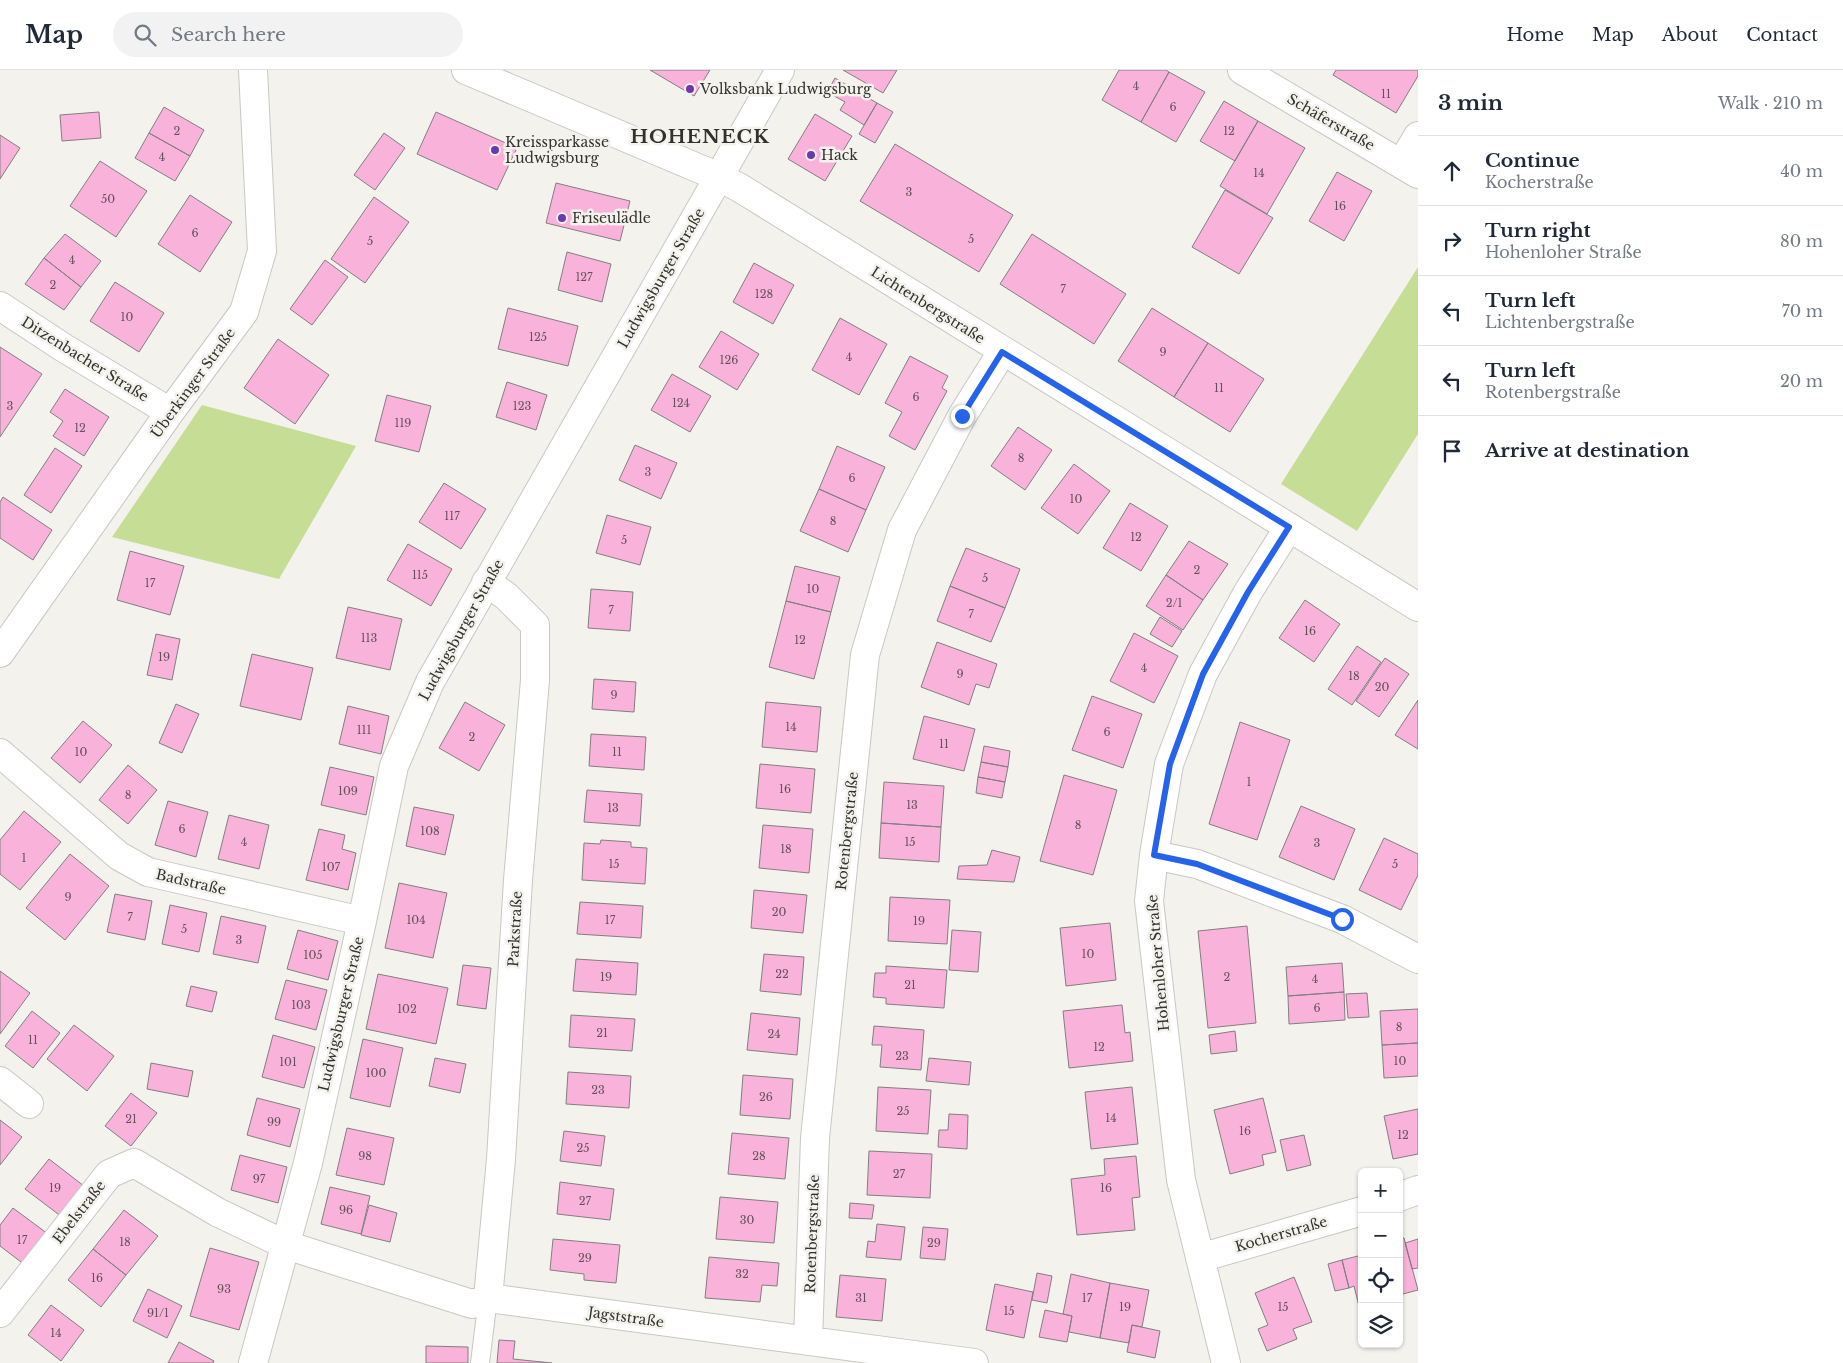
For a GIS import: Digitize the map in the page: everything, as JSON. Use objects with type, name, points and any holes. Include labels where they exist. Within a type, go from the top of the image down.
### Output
[{"type":"street","name":"Überkinger Straße","points":[[0,654],[170,412],[244,312],[262,251],[253,70]]},
{"type":"street","name":"Lichtenbergstraße","points":[[466,70],[719,177],[766,204],[1002,352],[1418,607]]},
{"type":"street","name":"Ludwigsburger Straße","points":[[253,1363],[308,1162],[362,921],[394,766],[430,682],[780,70]]},
{"type":"street","name":"Schäferstraße","points":[[1242,70],[1410,169]]},
{"type":"street","points":[[1410,169],[1418,136]]},
{"type":"street","name":"Ditzenbacher Straße","points":[[0,306],[64,348],[170,412]]},
{"type":"street","name":"Rotenbergstraße","points":[[808,1342],[815,1138],[865,655],[902,530],[962,416],[1002,352]]},
{"type":"street","name":"Hohenloher Straße","points":[[1226,1363],[1181,1180],[1149,901],[1154,855],[1170,764],[1203,674],[1248,592],[1289,527]]},
{"type":"street","name":"Parkstraße","points":[[486,582],[506,596],[535,625],[535,680],[518,880],[501,1159],[488,1298]]},
{"type":"street","name":"Badstraße","points":[[3,762],[120,856],[148,872],[362,921]]},
{"type":"street","points":[[1154,855],[1197,864],[1342,919],[1418,959]]},
{"type":"street","points":[[0,1081],[28,1104]]},
{"type":"street","name":"Ebelstraße","points":[[0,1313],[108,1174],[134,1163],[217,1212],[286,1245]]},
{"type":"street","points":[[1403,1196],[1418,1190]]},
{"type":"street","name":"Kocherstraße","points":[[1200,1258],[1358,1211]]},
{"type":"street","name":"Jagststraße","points":[[286,1245],[472,1304],[488,1298],[974,1363]]},
{"type":"lane","points":[[480,1363],[488,1298]]},
{"type":"green space","points":[[1418,267],[1418,434],[1357,531],[1281,484]]},
{"type":"green space","points":[[202,405],[356,446],[279,579],[112,537]]},
{"type":"building","points":[[650,70],[710,70],[694,96]]},
{"type":"building","points":[[843,70],[897,70],[883,93]]},
{"type":"building","points":[[1119,70],[1166,70],[1169,72],[1141,122],[1102,100]]},
{"type":"building","points":[[1336,70],[1418,70],[1418,76],[1396,113],[1333,75]]},
{"type":"building","points":[[1169,72],[1205,92],[1176,142],[1141,122]]},
{"type":"building","points":[[835,78],[877,103],[864,125],[840,110],[845,102],[827,92]]},
{"type":"building","points":[[1224,101],[1258,121],[1235,161],[1200,141]]},
{"type":"building","points":[[877,103],[893,112],[875,143],[859,134]]},
{"type":"building","points":[[164,107],[204,130],[190,156],[149,133]]},
{"type":"building","points":[[99,112],[101,138],[62,141],[60,115]]},
{"type":"building","points":[[436,112],[517,148],[497,190],[417,154]]},
{"type":"building","points":[[815,114],[852,136],[825,181],[788,159]]},
{"type":"building","points":[[1258,121],[1305,148],[1267,214],[1220,186]]},
{"type":"building","points":[[149,133],[190,156],[175,181],[135,158]]},
{"type":"building","points":[[384,133],[405,148],[375,190],[354,175]]},
{"type":"building","points":[[0,135],[20,148],[0,179]]},
{"type":"building","points":[[895,144],[1013,215],[979,272],[860,201]]},
{"type":"building","points":[[100,161],[147,191],[116,237],[70,206]]},
{"type":"building","points":[[1337,172],[1372,191],[1344,241],[1309,221]]},
{"type":"building","points":[[556,183],[630,201],[620,241],[546,223]]},
{"type":"building","points":[[1225,190],[1273,218],[1239,274],[1192,247]]},
{"type":"building","points":[[190,195],[232,222],[200,272],[158,244]]},
{"type":"building","points":[[374,197],[409,222],[365,283],[331,259]]},
{"type":"building","points":[[65,234],[101,261],[81,287],[44,258]]},
{"type":"building","points":[[1032,234],[1126,294],[1094,344],[1000,284]]},
{"type":"building","points":[[567,252],[611,264],[602,302],[558,290]]},
{"type":"building","points":[[44,258],[81,287],[64,310],[25,284]]},
{"type":"building","points":[[325,260],[348,277],[312,325],[290,309]]},
{"type":"building","points":[[754,263],[794,285],[773,324],[733,302]]},
{"type":"building","points":[[115,282],[164,313],[139,352],[90,321]]},
{"type":"building","points":[[508,308],[578,326],[568,366],[498,349]]},
{"type":"building","points":[[1152,308],[1208,343],[1174,397],[1118,361]]},
{"type":"building","points":[[840,318],[887,344],[859,395],[812,370]]},
{"type":"building","points":[[721,331],[759,354],[737,390],[699,367]]},
{"type":"building","points":[[278,339],[329,375],[295,424],[244,388]]},
{"type":"building","points":[[1208,343],[1264,379],[1230,432],[1174,397]]},
{"type":"building","points":[[0,347],[42,374],[0,437]]},
{"type":"building","points":[[910,356],[948,376],[942,388],[947,391],[915,450],[889,436],[902,412],[885,403]]},
{"type":"building","points":[[672,374],[711,396],[690,432],[651,410]]},
{"type":"building","points":[[507,382],[547,395],[536,430],[496,417]]},
{"type":"building","points":[[65,389],[109,417],[84,456],[53,436],[63,421],[50,412]]},
{"type":"building","points":[[387,395],[431,406],[419,452],[375,441]]},
{"type":"building","points":[[1018,427],[1052,450],[1025,490],[991,466]]},
{"type":"building","points":[[635,445],[677,463],[661,499],[619,480]]},
{"type":"building","points":[[837,446],[885,467],[866,510],[819,489]]},
{"type":"building","points":[[55,448],[82,466],[51,513],[24,495]]},
{"type":"building","points":[[1074,464],[1110,491],[1078,534],[1041,508]]},
{"type":"building","points":[[444,483],[486,509],[461,549],[419,522]]},
{"type":"building","points":[[819,489],[866,510],[848,552],[800,531]]},
{"type":"building","points":[[3,497],[52,530],[33,560],[0,538],[0,502]]},
{"type":"building","points":[[1130,503],[1168,526],[1141,571],[1103,548]]},
{"type":"building","points":[[607,515],[651,527],[640,565],[596,553]]},
{"type":"building","points":[[1189,541],[1228,564],[1203,600],[1166,575]]},
{"type":"building","points":[[408,544],[452,569],[431,606],[387,580]]},
{"type":"building","points":[[966,548],[1020,569],[1005,608],[950,586]]},
{"type":"building","points":[[130,551],[184,566],[170,615],[117,600]]},
{"type":"building","points":[[795,566],[840,577],[831,612],[786,601]]},
{"type":"building","points":[[1166,575],[1203,600],[1183,630],[1146,606]]},
{"type":"building","points":[[950,586],[1005,608],[991,642],[937,621]]},
{"type":"building","points":[[591,589],[633,592],[630,631],[588,628]]},
{"type":"building","points":[[1305,600],[1340,624],[1314,662],[1279,638]]},
{"type":"building","points":[[786,601],[831,612],[814,679],[769,667]]},
{"type":"building","points":[[348,607],[402,619],[390,670],[336,658]]},
{"type":"building","points":[[1160,617],[1182,631],[1172,647],[1150,634]]},
{"type":"building","points":[[1134,633],[1178,656],[1154,703],[1110,681]]},
{"type":"building","points":[[156,634],[180,639],[172,680],[147,675]]},
{"type":"building","points":[[937,642],[997,664],[989,688],[976,684],[969,705],[921,687]]},
{"type":"building","points":[[1357,646],[1381,662],[1352,705],[1328,689]]},
{"type":"building","points":[[252,654],[313,668],[301,720],[240,706]]},
{"type":"building","points":[[1385,658],[1409,674],[1379,717],[1356,701]]},
{"type":"building","points":[[594,679],[636,682],[634,712],[592,709]]},
{"type":"building","points":[[1092,696],[1142,714],[1123,768],[1072,750]]},
{"type":"building","points":[[1418,700],[1418,749],[1395,735]]},
{"type":"building","points":[[465,702],[505,725],[479,771],[439,748]]},
{"type":"building","points":[[766,702],[821,707],[817,752],[762,747]]},
{"type":"building","points":[[176,704],[199,714],[182,753],[159,743]]},
{"type":"building","points":[[348,706],[389,716],[381,754],[339,744]]},
{"type":"building","points":[[924,716],[975,729],[964,771],[913,759]]},
{"type":"building","points":[[83,721],[112,745],[80,783],[51,758]]},
{"type":"building","points":[[1240,722],[1290,740],[1257,840],[1209,824]]},
{"type":"building","points":[[591,734],[646,737],[644,770],[589,766]]},
{"type":"building","points":[[984,746],[1010,751],[1008,767],[981,762]]},
{"type":"building","points":[[981,762],[1008,767],[1005,782],[978,777]]},
{"type":"building","points":[[760,764],[815,769],[811,813],[756,808]]},
{"type":"building","points":[[128,765],[157,790],[128,824],[99,800]]},
{"type":"building","points":[[330,767],[374,777],[366,815],[321,805]]},
{"type":"building","points":[[1064,775],[1117,790],[1093,875],[1040,861]]},
{"type":"building","points":[[978,777],[1005,782],[1002,798],[976,793]]},
{"type":"building","points":[[884,782],[944,786],[941,827],[881,823]]},
{"type":"building","points":[[587,790],[642,794],[640,826],[584,822]]},
{"type":"building","points":[[168,801],[208,812],[196,857],[155,845]]},
{"type":"building","points":[[1301,806],[1355,829],[1334,880],[1279,857]]},
{"type":"building","points":[[414,807],[454,815],[445,855],[406,846]]},
{"type":"building","points":[[24,811],[61,842],[20,890],[0,874],[0,840]]},
{"type":"building","points":[[229,815],[269,825],[259,869],[218,859]]},
{"type":"building","points":[[881,823],[941,827],[939,862],[879,858]]},
{"type":"building","points":[[763,825],[813,829],[809,873],[759,868]]},
{"type":"building","points":[[319,829],[345,835],[342,849],[356,853],[348,890],[306,880]]},
{"type":"building","points":[[1384,838],[1418,854],[1418,875],[1401,910],[1359,890]]},
{"type":"building","points":[[601,840],[631,842],[631,847],[647,848],[645,884],[582,880],[584,843],[600,844]]},
{"type":"building","points":[[992,850],[1020,857],[1014,882],[957,879],[959,866],[987,865]]},
{"type":"building","points":[[70,854],[109,886],[65,940],[26,908]]},
{"type":"building","points":[[399,883],[447,893],[433,958],[385,948]]},
{"type":"building","points":[[754,890],[807,895],[803,933],[751,928]]},
{"type":"building","points":[[115,894],[152,901],[145,940],[107,932]]},
{"type":"building","points":[[890,897],[950,900],[947,944],[888,941]]},
{"type":"building","points":[[580,902],[643,906],[641,938],[577,934]]},
{"type":"building","points":[[170,905],[207,913],[199,952],[162,944]]},
{"type":"building","points":[[221,916],[266,926],[258,963],[213,954]]},
{"type":"building","points":[[1110,923],[1116,980],[1066,986],[1060,928]]},
{"type":"building","points":[[1247,926],[1256,1023],[1208,1028],[1198,931]]},
{"type":"building","points":[[298,930],[338,941],[328,980],[287,969]]},
{"type":"building","points":[[952,930],[981,932],[978,972],[949,970]]},
{"type":"building","points":[[764,954],[804,957],[801,995],[760,991]]},
{"type":"building","points":[[576,959],[638,963],[636,995],[573,991]]},
{"type":"building","points":[[1342,963],[1344,992],[1288,996],[1286,967]]},
{"type":"building","points":[[463,965],[491,968],[486,1009],[457,1005]]},
{"type":"building","points":[[886,966],[947,970],[944,1008],[886,1004],[886,998],[873,997],[875,973],[886,973]]},
{"type":"building","points":[[0,971],[30,993],[0,1034]]},
{"type":"building","points":[[378,974],[448,988],[436,1044],[366,1029]]},
{"type":"building","points":[[286,980],[327,990],[316,1030],[275,1019]]},
{"type":"building","points":[[191,986],[217,992],[212,1012],[186,1006]]},
{"type":"building","points":[[1344,992],[1345,1020],[1289,1024],[1288,996]]},
{"type":"building","points":[[1367,993],[1369,1017],[1348,1018],[1346,994]]},
{"type":"building","points":[[1122,1005],[1125,1033],[1130,1032],[1133,1061],[1069,1068],[1063,1011]]},
{"type":"building","points":[[1418,1009],[1418,1043],[1382,1045],[1380,1011]]},
{"type":"building","points":[[32,1011],[60,1033],[33,1068],[5,1046]]},
{"type":"building","points":[[751,1013],[800,1018],[797,1055],[747,1050]]},
{"type":"building","points":[[571,1015],[635,1019],[632,1051],[569,1047]]},
{"type":"building","points":[[74,1025],[114,1056],[87,1091],[47,1059]]},
{"type":"building","points":[[874,1026],[924,1030],[921,1070],[880,1067],[882,1045],[872,1045]]},
{"type":"building","points":[[1235,1031],[1237,1051],[1211,1054],[1209,1035]]},
{"type":"building","points":[[273,1035],[315,1047],[304,1088],[262,1077]]},
{"type":"building","points":[[363,1039],[403,1048],[390,1107],[350,1098]]},
{"type":"building","points":[[1418,1043],[1418,1076],[1384,1078],[1382,1045]]},
{"type":"building","points":[[435,1058],[466,1064],[460,1093],[429,1086]]},
{"type":"building","points":[[929,1058],[971,1062],[969,1085],[926,1081]]},
{"type":"building","points":[[151,1063],[193,1071],[188,1097],[147,1089]]},
{"type":"building","points":[[568,1072],[631,1076],[629,1108],[566,1104]]},
{"type":"building","points":[[743,1075],[793,1079],[790,1119],[740,1115]]},
{"type":"building","points":[[878,1087],[931,1090],[928,1134],[876,1131]]},
{"type":"building","points":[[1132,1087],[1138,1144],[1091,1149],[1085,1092]]},
{"type":"building","points":[[131,1093],[157,1113],[131,1146],[105,1126]]},
{"type":"building","points":[[257,1098],[300,1109],[290,1147],[247,1135]]},
{"type":"building","points":[[1263,1098],[1276,1152],[1262,1155],[1264,1165],[1230,1174],[1214,1110]]},
{"type":"building","points":[[1418,1109],[1418,1154],[1393,1159],[1384,1116]]},
{"type":"building","points":[[949,1114],[968,1115],[967,1149],[938,1147],[939,1130],[948,1130]]},
{"type":"building","points":[[0,1120],[22,1137],[0,1165]]},
{"type":"building","points":[[347,1128],[394,1138],[384,1185],[336,1175]]},
{"type":"building","points":[[564,1131],[605,1136],[601,1166],[560,1161]]},
{"type":"building","points":[[732,1133],[789,1138],[785,1179],[728,1174]]},
{"type":"building","points":[[1304,1135],[1311,1165],[1287,1171],[1280,1140]]},
{"type":"building","points":[[869,1151],[932,1154],[930,1198],[867,1195]]},
{"type":"building","points":[[240,1155],[287,1167],[278,1203],[231,1190]]},
{"type":"building","points":[[1136,1156],[1140,1197],[1132,1198],[1135,1230],[1077,1235],[1071,1179],[1105,1175],[1104,1159]]},
{"type":"building","points":[[49,1159],[84,1186],[62,1217],[25,1189]]},
{"type":"building","points":[[560,1182],[614,1189],[610,1220],[557,1214]]},
{"type":"building","points":[[330,1187],[370,1196],[361,1234],[321,1224]]},
{"type":"building","points":[[720,1197],[778,1202],[774,1243],[716,1239]]},
{"type":"building","points":[[850,1203],[874,1205],[872,1219],[849,1218]]},
{"type":"building","points":[[369,1205],[397,1213],[390,1242],[361,1235]]},
{"type":"building","points":[[13,1208],[48,1234],[25,1265],[0,1246],[0,1225]]},
{"type":"building","points":[[124,1210],[158,1236],[126,1275],[93,1249]]},
{"type":"building","points":[[877,1224],[905,1227],[901,1260],[866,1257],[868,1241],[875,1242]]},
{"type":"building","points":[[923,1227],[948,1229],[945,1260],[920,1258]]},
{"type":"building","points":[[1403,1238],[1418,1290],[1403,1294],[1403,1258]]},
{"type":"building","points":[[553,1239],[620,1245],[616,1283],[584,1280],[584,1274],[550,1270]]},
{"type":"building","points":[[1418,1239],[1418,1268],[1412,1269],[1405,1243]]},
{"type":"building","points":[[210,1248],[259,1262],[239,1330],[190,1316]]},
{"type":"building","points":[[93,1249],[126,1275],[101,1307],[68,1280]]},
{"type":"building","points":[[1358,1256],[1358,1302],[1354,1286],[1349,1288],[1342,1260]]},
{"type":"building","points":[[709,1257],[779,1263],[777,1286],[762,1285],[760,1302],[705,1298]]},
{"type":"building","points":[[1342,1260],[1349,1288],[1335,1291],[1328,1264]]},
{"type":"building","points":[[1037,1273],[1052,1276],[1047,1303],[1032,1300]]},
{"type":"building","points":[[1071,1274],[1110,1283],[1100,1338],[1069,1332],[1072,1316],[1063,1314]]},
{"type":"building","points":[[840,1275],[886,1279],[882,1321],[836,1317]]},
{"type":"building","points":[[1294,1277],[1312,1322],[1293,1329],[1297,1339],[1267,1351],[1258,1329],[1268,1325],[1255,1293]]},
{"type":"building","points":[[1110,1283],[1149,1290],[1142,1327],[1132,1325],[1129,1343],[1100,1338]]},
{"type":"building","points":[[995,1284],[1033,1292],[1024,1338],[986,1330]]},
{"type":"building","points":[[148,1289],[182,1306],[167,1338],[133,1321]]},
{"type":"building","points":[[51,1305],[84,1330],[61,1361],[28,1335]]},
{"type":"building","points":[[1045,1310],[1072,1316],[1067,1342],[1039,1337]]},
{"type":"building","points":[[1132,1325],[1160,1331],[1155,1358],[1127,1352]]},
{"type":"building","points":[[499,1340],[515,1341],[513,1359],[552,1363],[497,1363]]},
{"type":"building","points":[[179,1342],[214,1361],[213,1363],[168,1363]]},
{"type":"building","points":[[426,1346],[468,1347],[468,1363],[426,1363]]},
{"type":"place","name":"Volksbank Ludwigsburg","points":[[690,89]]},
{"type":"place","name":"Kreissparkasse Ludwigsburg","points":[[495,150]]},
{"type":"place","name":"Hack","points":[[811,155]]},
{"type":"place","name":"Friseulädle","points":[[562,218]]},
{"type":"district","name":"HOHENECK","points":[[700,136]]},
{"type":"route","points":[[962,416],[1002,352],[1289,527],[1248,592],[1203,674],[1170,764],[1154,855],[1197,864],[1342,919]]}]
